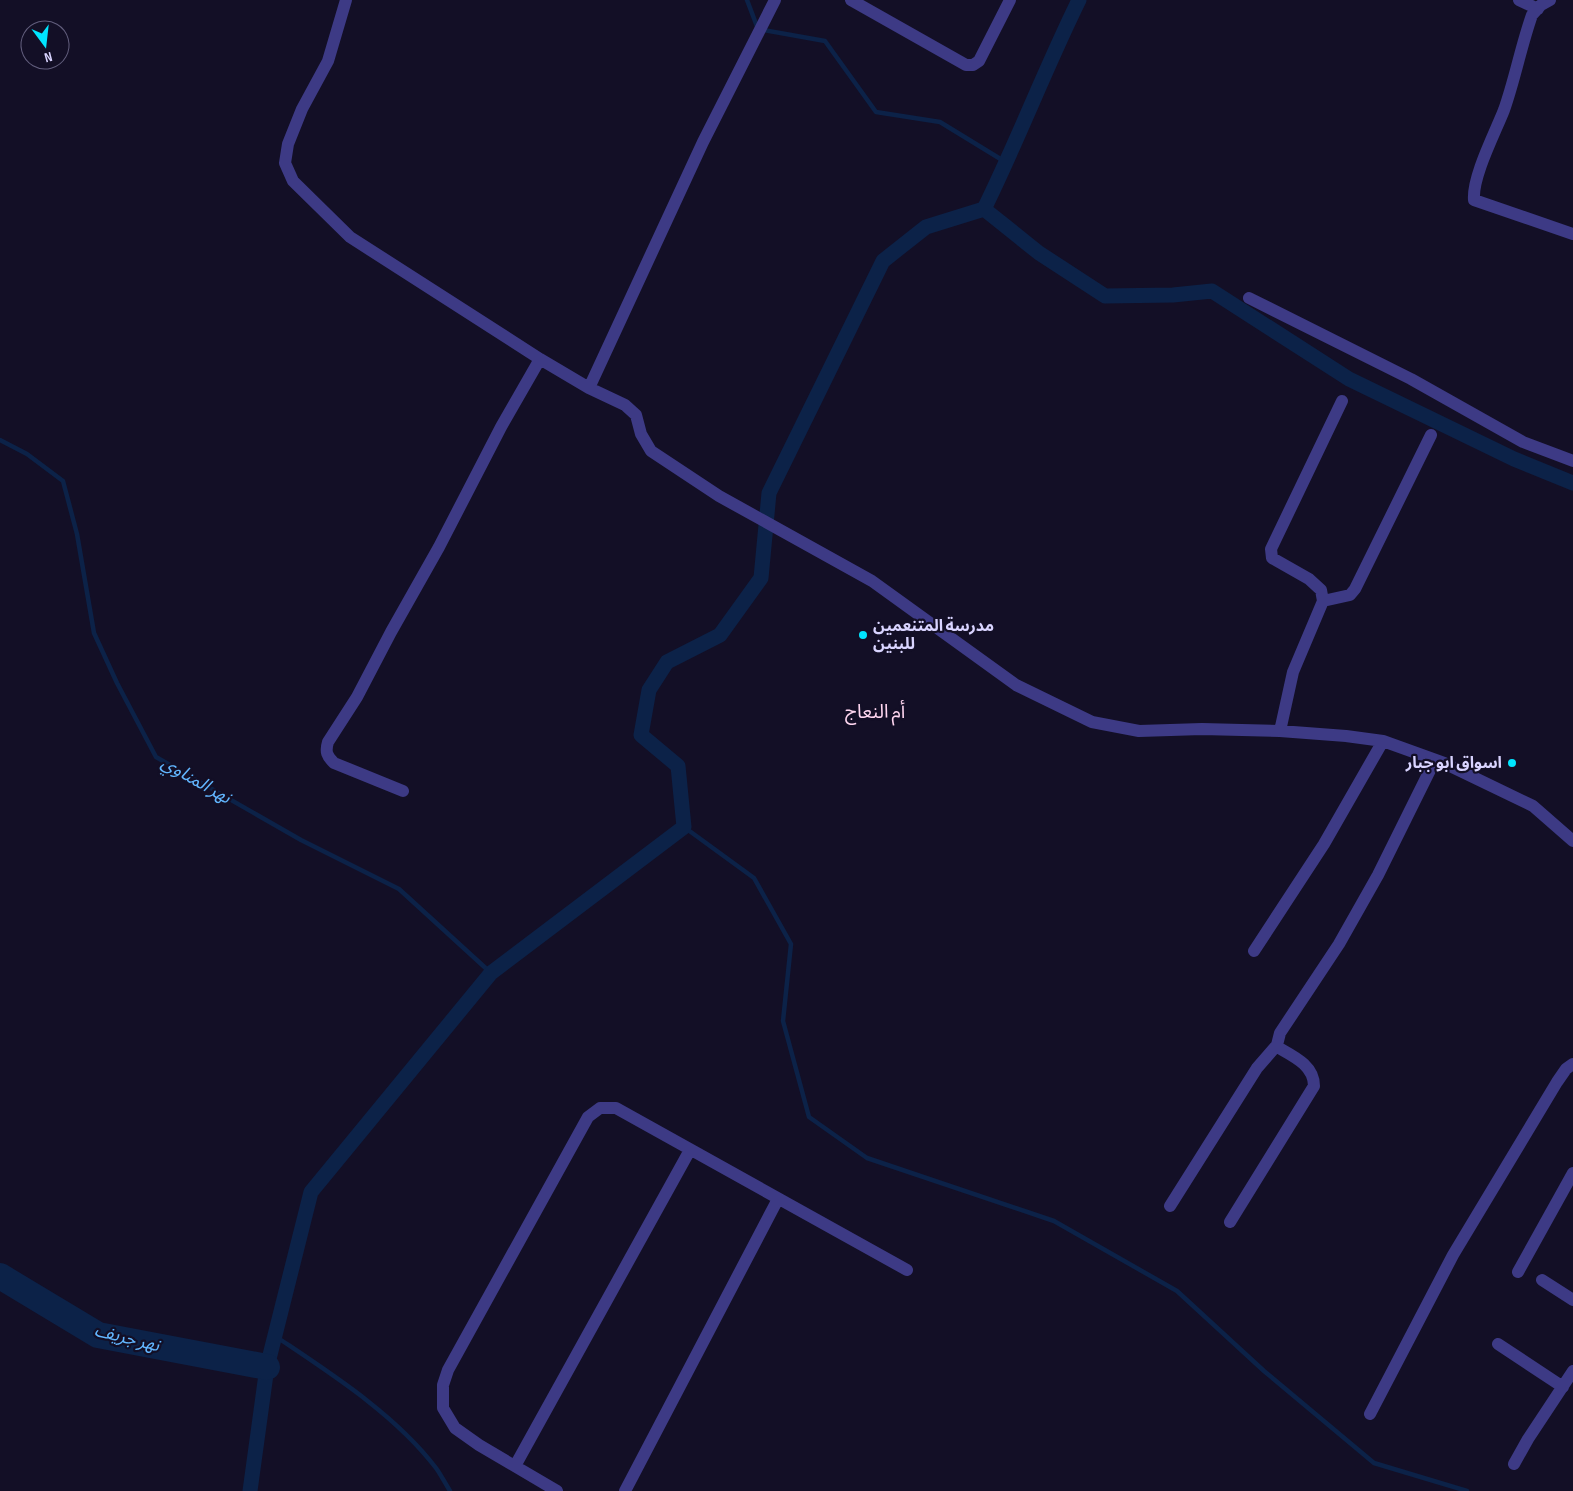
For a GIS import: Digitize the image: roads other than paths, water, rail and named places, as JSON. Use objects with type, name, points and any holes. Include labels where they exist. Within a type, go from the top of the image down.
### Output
[{"type":"street","points":[[346,0],[328,61],[302,109],[288,144],[285,163],[293,180],[350,237],[540,360],[589,388],[625,405],[636,415],[641,434],[652,450],[719,496],[872,581],[1016,685],[1092,722],[1139,731],[1202,729],[1280,731],[1383,741],[1444,763],[1533,806],[1573,841]]},
{"type":"street","points":[[589,388],[703,142],[775,0]]},
{"type":"street","points":[[850,0],[865,4],[966,65],[973,65],[979,61],[1010,0]]},
{"type":"street","points":[[1519,0],[1538,9]]},
{"type":"street","points":[[1550,0],[1541,5],[1532,15],[1504,110],[1473,192],[1474,200],[1573,234]]},
{"type":"street","points":[[1249,298],[1411,379],[1523,442],[1573,460]]},
{"type":"street","points":[[403,791],[334,763],[328,757],[326,750],[328,742],[357,697],[439,547],[501,427],[540,360]]},
{"type":"street","points":[[1280,731],[1293,672],[1323,601],[1322,590],[1309,579],[1272,558],[1271,549],[1342,400]]},
{"type":"street","points":[[1323,601],[1350,595],[1354,589],[1431,435]]},
{"type":"street","points":[[1254,950],[1324,844],[1383,741]]},
{"type":"street","points":[[1170,1206],[1258,1068],[1277,1044],[1280,1033],[1339,944],[1378,875],[1435,760]]},
{"type":"street","points":[[1230,1222],[1314,1086],[1314,1076],[1308,1068],[1279,1048],[1277,1044]]},
{"type":"street","points":[[1370,1414],[1453,1255],[1557,1082],[1566,1068],[1573,1064]]},
{"type":"street","points":[[557,1491],[479,1445],[455,1428],[443,1408],[443,1385],[448,1370],[588,1117],[600,1108],[616,1108],[907,1270]]},
{"type":"street","points":[[516,1466],[690,1150]]},
{"type":"street","points":[[1518,1272],[1573,1173]]},
{"type":"street","points":[[625,1491],[778,1199]]},
{"type":"street","points":[[1542,1280],[1573,1300]]},
{"type":"street","points":[[1498,1344],[1562,1387]]},
{"type":"street","points":[[1514,1464],[1528,1439],[1573,1371]]},
{"type":"waterway","points":[[747,0],[758,29],[825,41],[876,112],[940,122],[1007,163]]},
{"type":"waterway","points":[[250,1491],[267,1367],[311,1192],[491,973],[684,827],[678,766],[641,735],[649,690],[667,662],[720,635],[761,578],[769,493],[883,261],[926,227],[984,209],[1079,0]]},
{"type":"waterway","points":[[984,209],[1039,253],[1105,296],[1173,295],[1212,291],[1349,379],[1514,459],[1573,483]]},
{"type":"waterway","name":"نهر المناوي","points":[[0,440],[27,454],[63,481],[77,534],[94,633],[117,683],[156,757],[301,840],[399,889],[491,973]]},
{"type":"waterway","points":[[684,827],[754,878],[791,944],[783,1021],[809,1117],[867,1158],[1054,1221],[1177,1291],[1264,1371],[1374,1463],[1467,1491]]},
{"type":"waterway","name":"نهر جريف","points":[[0,1276],[98,1335],[267,1367]]},
{"type":"waterway","points":[[275,1336],[382,1412],[420,1448],[436,1468],[450,1491]]},
{"type":"place","name":"مدرسة المتنعمين للبنين","points":[[863,635]]},
{"type":"place","name":"اسواق ابو جبار","points":[[1512,763]]},
{"type":"district","name":"أم النعاج","points":[[875,712]]}]
